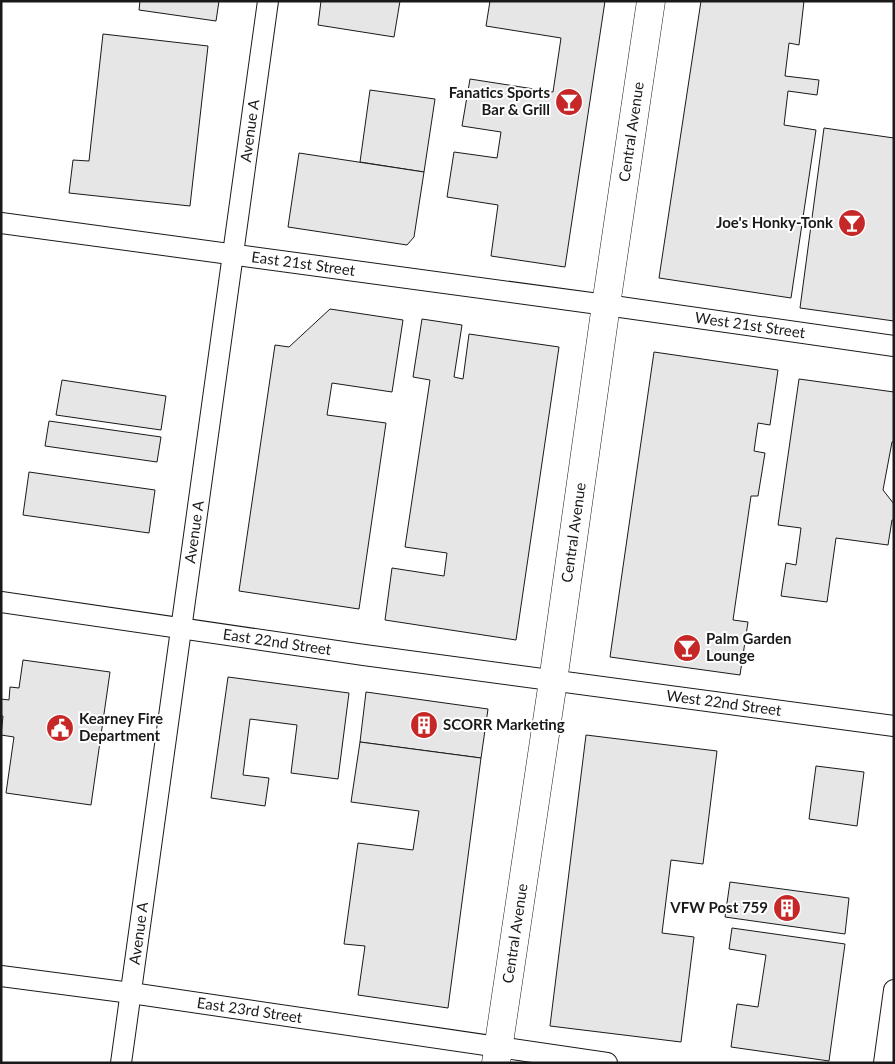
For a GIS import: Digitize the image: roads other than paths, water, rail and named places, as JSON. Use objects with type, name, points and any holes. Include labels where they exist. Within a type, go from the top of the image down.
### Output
[{"type":"street","name":"Avenue A","points":[[121,1063],[268,1]]},
{"type":"street","name":"Central Avenue","points":[[497,1055],[651,1]]},
{"type":"street","name":"East 21st Street","points":[[1,223],[606,304]]},
{"type":"street","name":"West 21st Street","points":[[606,304],[894,346]]},
{"type":"street","name":"East 22nd Street","points":[[1,602],[553,681]]},
{"type":"street","name":"West 22nd Street","points":[[553,681],[894,726]]},
{"type":"street","name":"East 23rd Street","points":[[1,976],[131,993],[497,1055],[607,1063]]},
{"type":"street","points":[[884,1063],[894,990]]},
{"type":"place","name":"Fanatics Sports Bar & Grill","points":[[569,102]]},
{"type":"place","name":"Joe's Honky-Tonk","points":[[852,223]]},
{"type":"place","name":"Palm Garden Lounge","points":[[687,648]]},
{"type":"place","name":"SCORR Marketing","points":[[424,725]]},
{"type":"place","name":"Kearney Fire Department","points":[[60,728]]},
{"type":"place","name":"VFW Post 759","points":[[787,908]]}]
